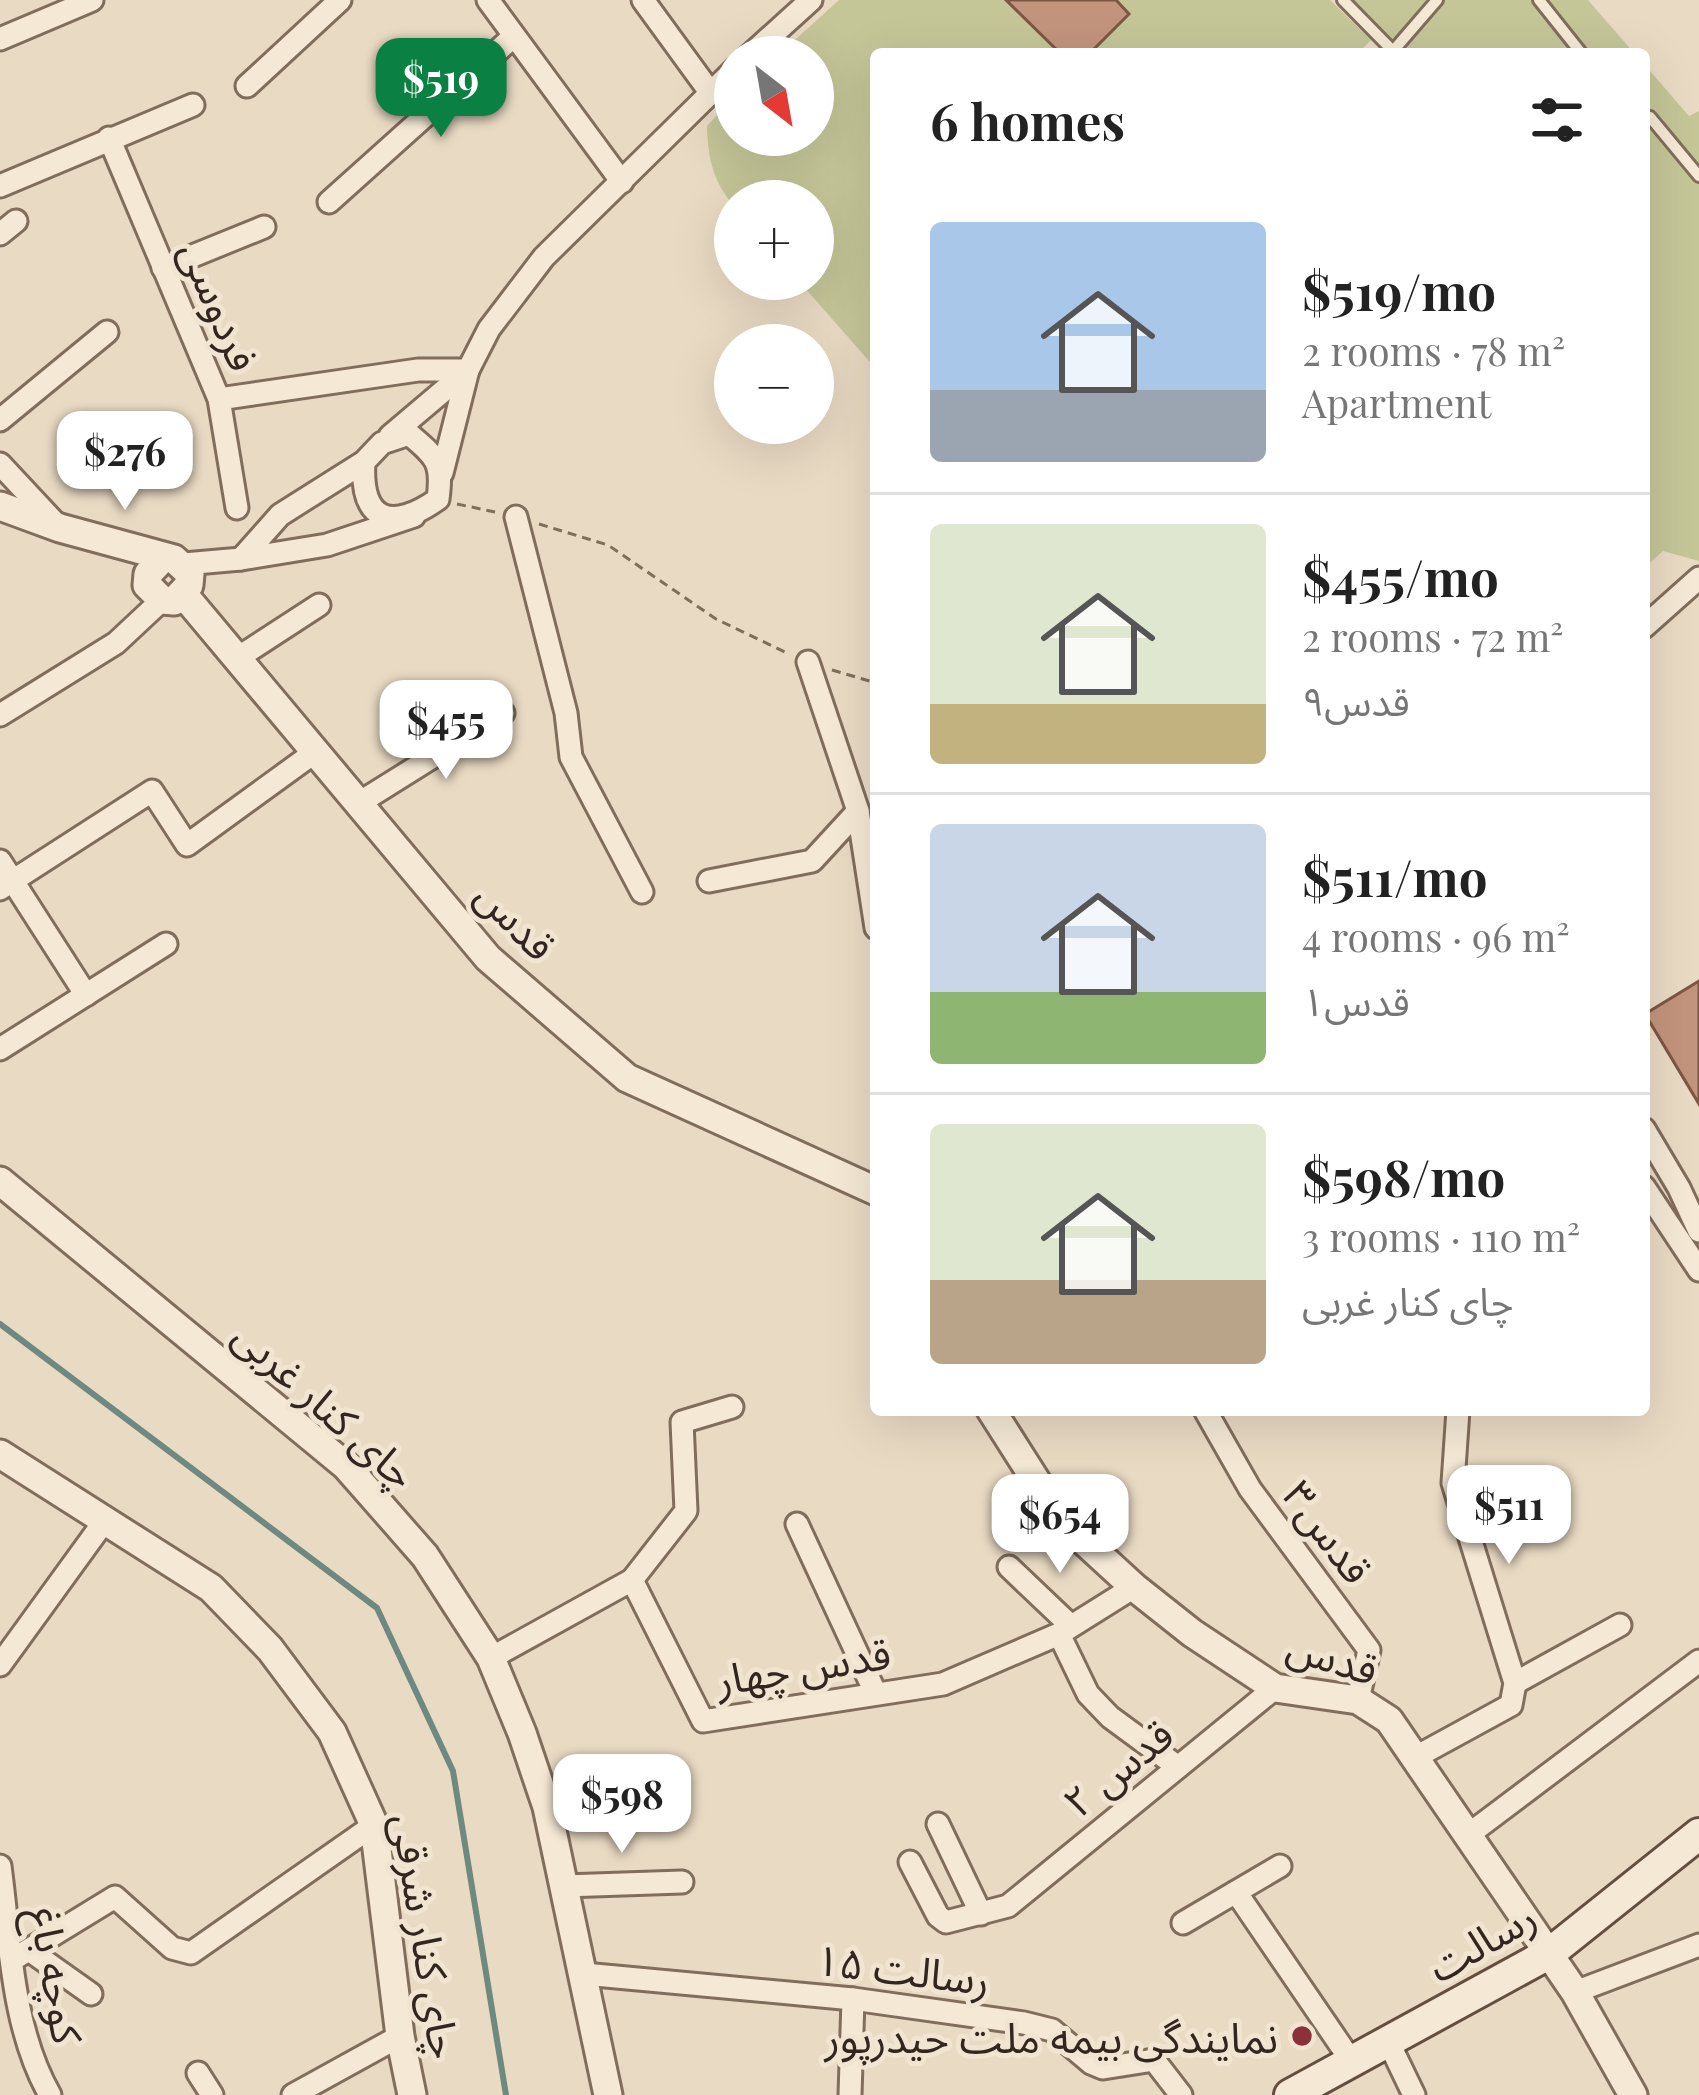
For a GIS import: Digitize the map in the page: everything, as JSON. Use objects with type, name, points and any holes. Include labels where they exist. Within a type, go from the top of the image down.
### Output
[{"type":"main road","name":"رسالت","points":[[1290,2095],[1550,1952],[1699,1834]]},
{"type":"street","points":[[0,39],[92,0]]},
{"type":"street","points":[[248,86],[340,0]]},
{"type":"street","points":[[488,0],[622,182]]},
{"type":"street","points":[[644,0],[710,92]]},
{"type":"street","points":[[771,36],[811,0]]},
{"type":"street","points":[[329,202],[514,36]]},
{"type":"street","points":[[364,462],[365,493],[376,514],[390,520],[414,516],[438,499],[468,370],[489,329],[544,256],[714,88]]},
{"type":"street","points":[[0,186],[193,105]]},
{"type":"street","name":"فردوسی","points":[[109,138],[219,399],[236,508]]},
{"type":"street","points":[[164,268],[264,227]]},
{"type":"street","points":[[0,419],[107,332]]},
{"type":"street","points":[[219,399],[418,370],[468,370]]},
{"type":"street","points":[[241,559],[280,515],[364,462],[468,370]]},
{"type":"street","points":[[382,443],[409,434],[434,456],[442,473]]},
{"type":"street","name":"قدس","points":[[0,464],[60,528],[166,597],[236,659],[488,958],[627,1078],[870,1188]]},
{"type":"street","name":"قدس","points":[[0,506],[179,561],[241,559],[327,545],[414,516]]},
{"type":"street","points":[[515,517],[566,713],[571,757],[642,892]]},
{"type":"street","points":[[0,715],[116,643],[190,574],[179,561]]},
{"type":"street","points":[[1650,622],[1699,578]]},
{"type":"street","points":[[236,659],[319,605]]},
{"type":"street","points":[[808,662],[858,812],[870,889]]},
{"type":"street","points":[[359,803],[503,713]]},
{"type":"street","points":[[6,885],[152,791],[187,845],[315,752]]},
{"type":"street","points":[[709,880],[812,861],[858,812]]},
{"type":"street","points":[[0,861],[6,885],[86,995]]},
{"type":"street","points":[[0,1049],[166,944]]},
{"type":"street","points":[[1650,1140],[1699,1232]]},
{"type":"street","name":"چای کنار غربی","points":[[0,1181],[346,1466],[425,1556],[491,1658],[547,1807],[608,2095]]},
{"type":"street","points":[[1650,1196],[1699,1270]]},
{"type":"street","points":[[491,1658],[632,1580],[686,1511],[682,1421],[732,1407]]},
{"type":"street","name":"قدس","points":[[995,1416],[1061,1520],[1192,1633],[1275,1688],[1358,1700],[1389,1720],[1550,1952],[1633,2095]]},
{"type":"street","name":"قدس۳","points":[[1208,1416],[1250,1490],[1370,1650],[1358,1700]]},
{"type":"street","points":[[1414,1758],[1510,1705],[1515,1683],[1453,1483],[1458,1416]]},
{"type":"street","name":"چای کنار شرقی","points":[[0,1454],[211,1588],[270,1649],[332,1732],[374,1825],[400,2036],[412,2095]]},
{"type":"street","points":[[0,1664],[104,1523]]},
{"type":"street","points":[[797,1524],[874,1692]]},
{"type":"street","points":[[1009,1567],[1065,1630],[1088,1694],[1110,1717],[1178,1767]]},
{"type":"street","name":"قدس چهار","points":[[632,1580],[703,1721],[943,1684],[1065,1630],[1134,1587]]},
{"type":"street","points":[[1515,1683],[1620,1625]]},
{"type":"street","points":[[1468,1835],[1699,1661]]},
{"type":"street","name":"قدس ۲","points":[[981,1914],[1008,1906],[1275,1688]]},
{"type":"street","points":[[910,1862],[938,1916],[946,1922],[981,1914],[938,1824]]},
{"type":"street","points":[[91,1994],[21,1955],[115,1897],[172,1948],[191,1953],[374,1825]]},
{"type":"street","name":"کوچه باغ","points":[[0,1866],[21,1955],[32,2063],[50,2095]]},
{"type":"street","points":[[1183,1923],[1280,1866]]},
{"type":"street","points":[[564,1886],[682,1882]]},
{"type":"street","points":[[1236,1892],[1352,2062]]},
{"type":"street","points":[[1575,1992],[1699,1945]]},
{"type":"street","name":"رسالت ۱۵","points":[[584,1974],[853,1999],[1052,2030],[1103,2068],[1154,2060],[1181,2095]]},
{"type":"street","points":[[850,2095],[853,1999]]},
{"type":"street","points":[[293,2095],[400,2036]]},
{"type":"street","points":[[1388,2041],[1414,2095]]},
{"type":"street","points":[[198,2073],[212,2095]]},
{"type":"lane","points":[[1343,0],[1390,48]]},
{"type":"lane","points":[[1396,48],[1437,0]]},
{"type":"lane","points":[[1539,0],[1577,48]]},
{"type":"lane","points":[[1650,117],[1699,176]]},
{"type":"path","points":[[438,499],[608,545],[716,619],[808,662],[870,681]]},
{"type":"green space","points":[[839,0],[1330,0],[1371,40],[1363,48],[870,48],[870,362],[815,300],[834,300],[834,180],[718,180],[707,126],[714,118],[714,156],[834,156],[834,36],[799,36]]},
{"type":"green space","points":[[1350,0],[1588,0],[1630,48],[1386,48]]},
{"type":"green space","points":[[1650,71],[1689,116],[1699,111],[1699,561],[1663,551],[1650,563]]},
{"type":"building","points":[[1006,0],[1116,0],[1129,14],[1095,48],[1055,48]]},
{"type":"building","points":[[1699,981],[1699,1104],[1650,1022],[1650,1011]]},
{"type":"waterway","points":[[0,1324],[377,1608],[453,1771],[506,2095]]},
{"type":"place","name":"نمایندگی بیمه ملت حیدرپور","points":[[1302,2036]]}]
